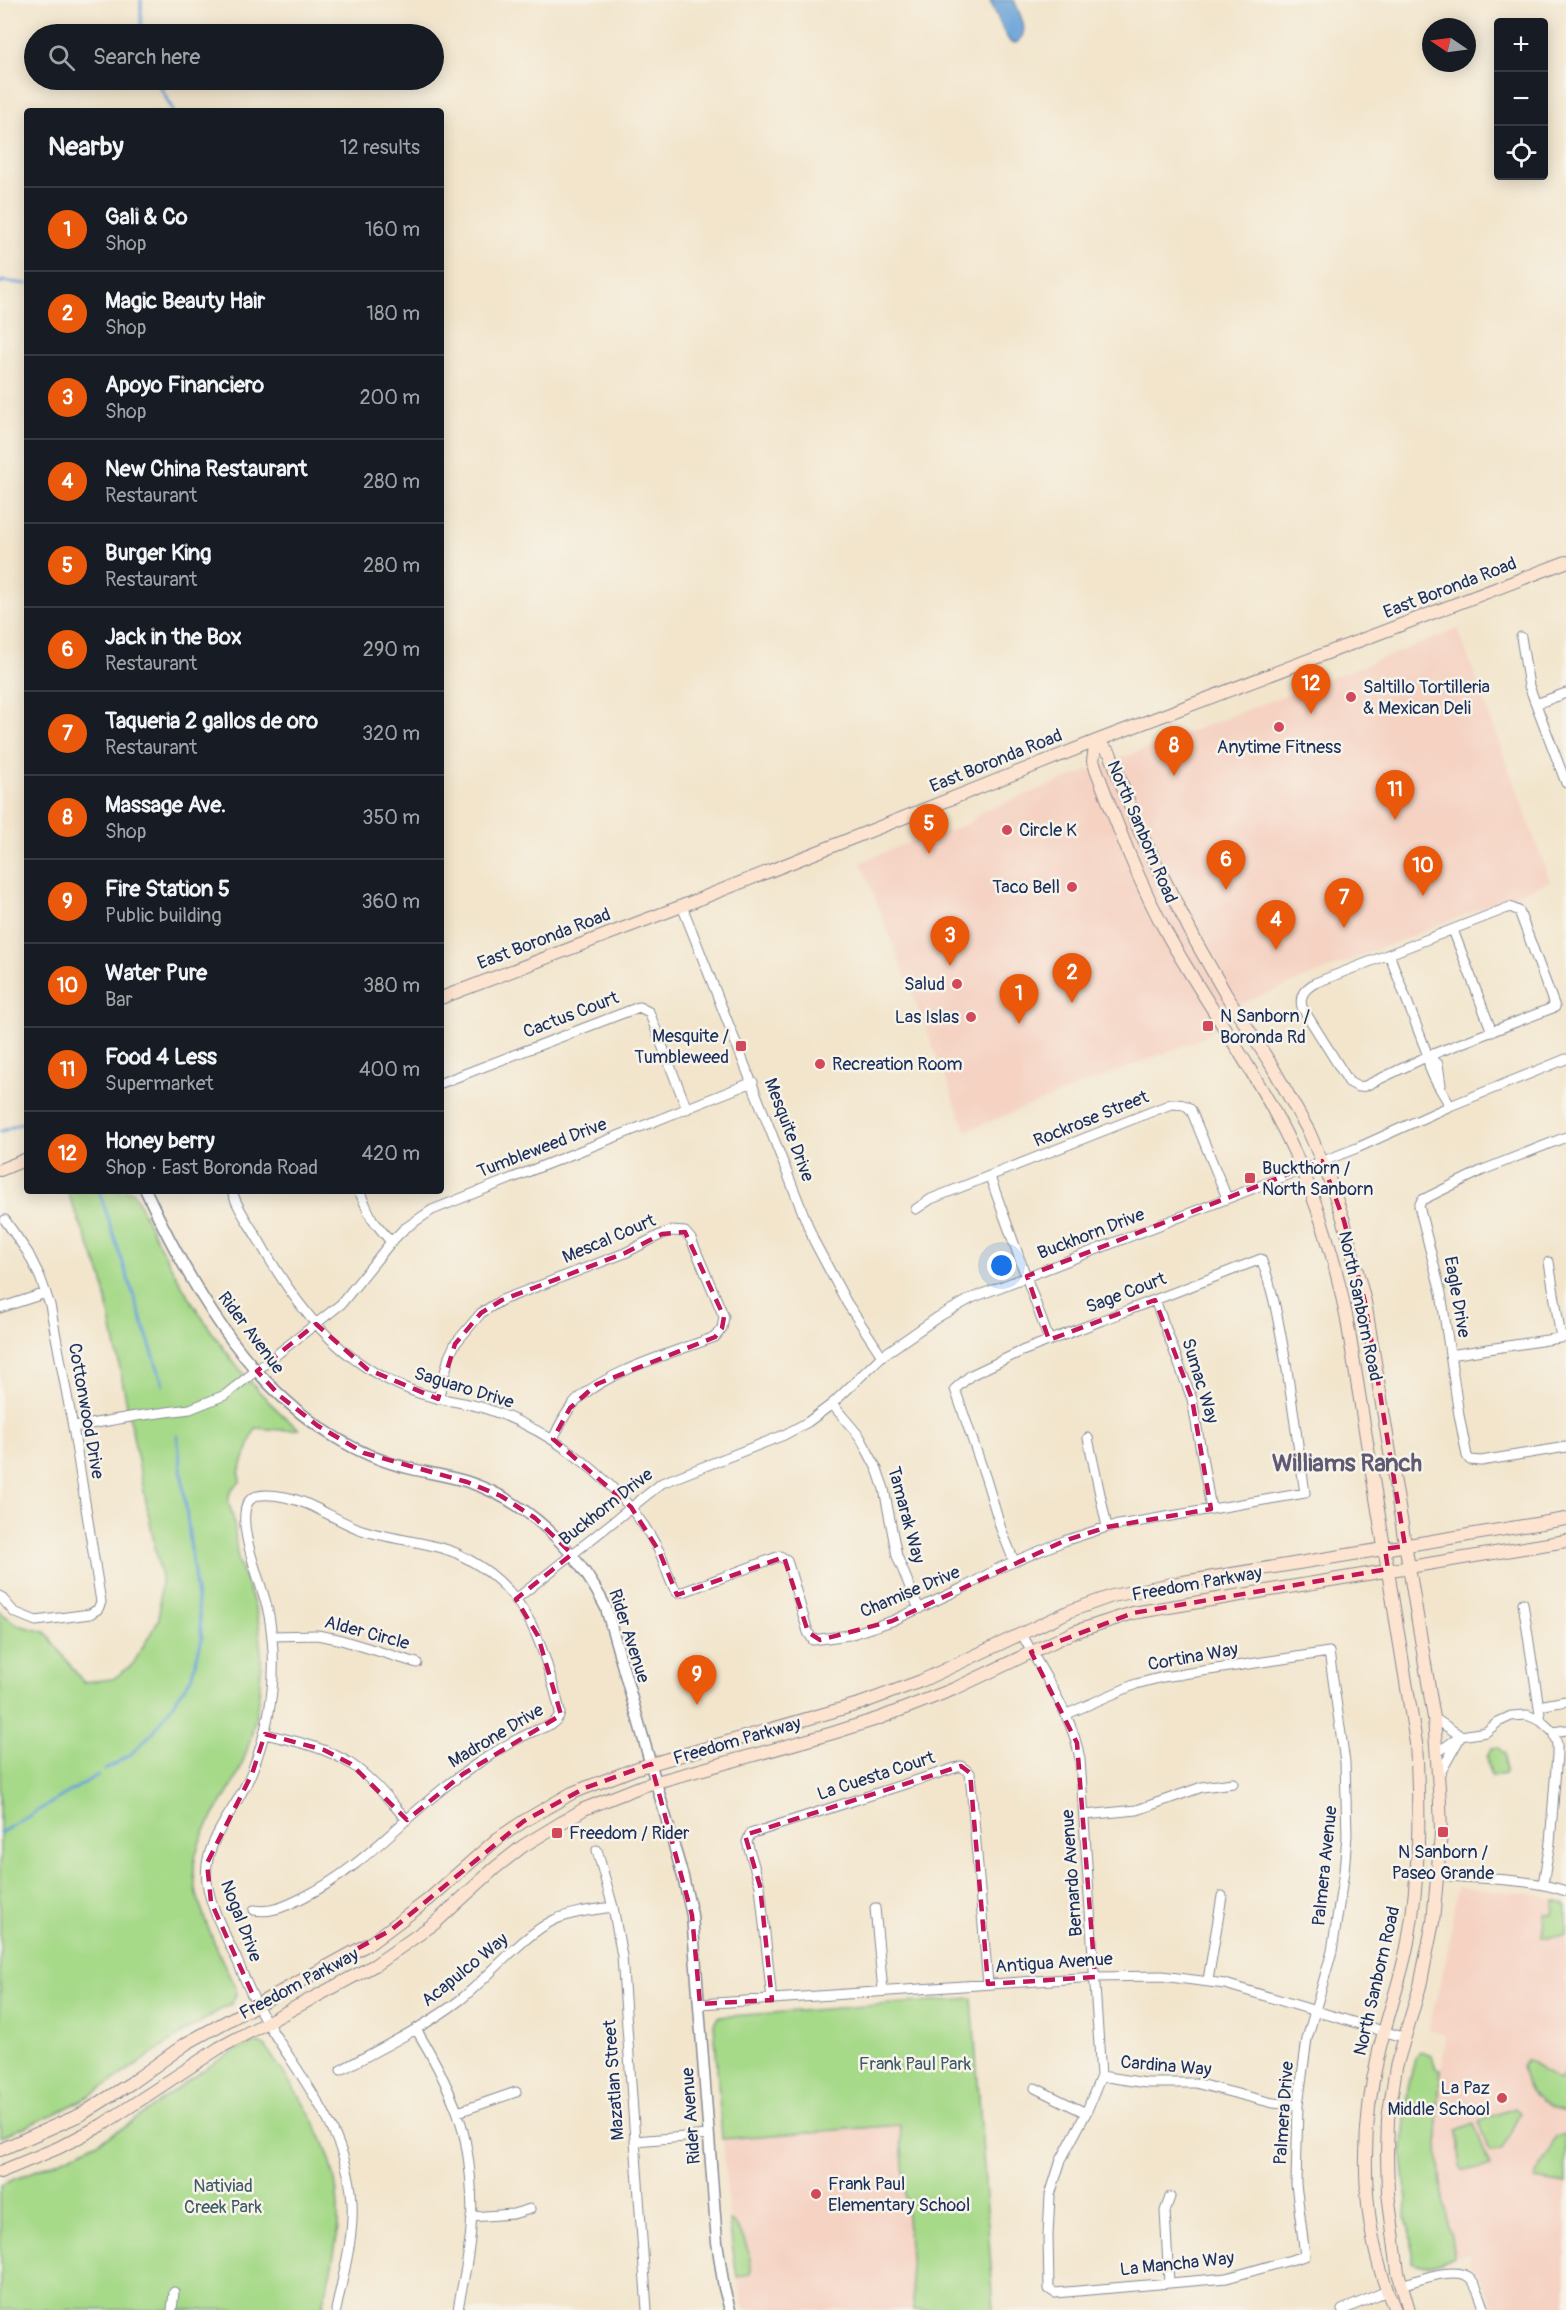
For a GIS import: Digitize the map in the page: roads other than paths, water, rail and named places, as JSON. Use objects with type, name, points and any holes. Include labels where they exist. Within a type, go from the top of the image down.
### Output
[{"type":"main road","name":"East Boronda Road","points":[[444,997],[682,906],[1096,741],[1566,562]]},
{"type":"main road","name":"North Sanborn Road","points":[[1096,741],[1110,753],[1140,832],[1196,942],[1291,1097],[1322,1161],[1344,1221],[1365,1302],[1438,1752],[1441,1834],[1427,1956],[1420,1986],[1403,2037],[1390,2100],[1387,2155],[1391,2217],[1401,2284],[1409,2310]]},
{"type":"main road","name":"North Sanborn Road","points":[[1096,741],[1093,761],[1144,888],[1190,973],[1271,1104],[1303,1168],[1338,1272],[1416,1743],[1419,1798],[1418,1872],[1401,1976],[1384,2032],[1371,2097],[1367,2159],[1373,2239],[1387,2292],[1395,2310]]},
{"type":"main road","points":[[0,1170],[24,1160]]},
{"type":"main road","name":"Freedom Parkway","points":[[0,2150],[82,2114],[187,2043],[391,1930],[429,1900],[497,1839],[548,1806],[602,1780],[872,1699],[921,1681],[1088,1604],[1140,1589],[1566,1519]]},
{"type":"main road","name":"Freedom Parkway","points":[[0,2172],[58,2148],[102,2126],[219,2048],[338,1985],[410,1942],[523,1846],[584,1809],[616,1796],[656,1782],[880,1718],[954,1689],[1094,1624],[1133,1613],[1566,1540]]},
{"type":"street","points":[[1521,637],[1526,677],[1566,783]]},
{"type":"street","points":[[1536,704],[1566,693]]},
{"type":"street","name":"Mesquite Drive","points":[[682,906],[814,1241],[847,1303],[882,1356]]},
{"type":"street","points":[[1510,907],[1519,911],[1555,1007],[1428,1056],[1365,1086],[1356,1086],[1347,1081],[1302,1006],[1302,994],[1309,986],[1389,954],[1510,907]]},
{"type":"street","points":[[1453,930],[1492,1032]]},
{"type":"street","points":[[1389,954],[1428,1056],[1437,1064],[1442,1088],[1450,1106]]},
{"type":"street","name":"Cactus Court","points":[[444,1082],[639,1007],[649,1012],[687,1109]]},
{"type":"street","name":"Buckhorn Drive","points":[[516,1599],[662,1483],[796,1429],[832,1404],[882,1356],[955,1307],[1027,1276],[1381,1138],[1450,1106],[1566,1059]]},
{"type":"street","name":"Tumbleweed Drive","points":[[73,1427],[190,1409],[225,1395],[341,1304],[391,1242],[417,1220],[448,1202],[753,1082]]},
{"type":"street","name":"Rockrose Street","points":[[916,1209],[927,1201],[1176,1104],[1187,1106],[1191,1110],[1227,1198]]},
{"type":"street","name":"Eagle Drive","points":[[1566,1137],[1483,1170],[1420,1202],[1441,1293],[1464,1447],[1470,1460],[1481,1461],[1566,1447]]},
{"type":"street","points":[[990,1177],[1049,1340]]},
{"type":"street","name":"Rider Avenue","points":[[148,1194],[188,1273],[213,1312],[257,1371],[292,1407],[335,1437],[364,1453],[396,1465],[453,1478],[486,1489],[518,1506],[535,1518],[572,1554],[594,1585],[606,1608],[692,1915],[717,2242],[730,2310]]},
{"type":"street","name":"Saguaro Drive","points":[[234,1194],[276,1270],[316,1324],[342,1352],[390,1382],[438,1399],[484,1408],[553,1440],[604,1480],[631,1507]]},
{"type":"street","points":[[360,1194],[372,1219],[391,1242]]},
{"type":"street","name":"Cottonwood Drive","points":[[0,1596],[14,1612],[30,1619],[50,1620],[90,1614],[98,1609],[101,1597],[73,1427],[46,1293],[28,1253],[5,1220]]},
{"type":"street","name":"Mescal Court","points":[[438,1399],[449,1357],[455,1344],[481,1313],[502,1300],[625,1253],[662,1234],[671,1231],[685,1232],[691,1239],[724,1317],[722,1328],[715,1337],[597,1384],[570,1408],[553,1440]]},
{"type":"street","name":"Sage Court","points":[[1014,1561],[1001,1529],[955,1389],[971,1375],[988,1366],[1049,1340],[1261,1259],[1272,1289],[1278,1320],[1305,1493]]},
{"type":"street","points":[[1450,1355],[1564,1338],[1549,1262]]},
{"type":"street","points":[[0,1308],[46,1293]]},
{"type":"street","name":"Sumac Way","points":[[1155,1300],[1192,1399],[1211,1509]]},
{"type":"street","name":"Tamarak Way","points":[[832,1404],[860,1437],[877,1469],[884,1488],[897,1556],[919,1609]]},
{"type":"street","points":[[1088,1438],[1107,1527]]},
{"type":"street","name":"Chamise Drive","points":[[631,1507],[659,1551],[677,1592],[683,1592],[780,1556],[787,1560],[808,1632],[813,1640],[820,1640],[868,1630],[919,1609],[1014,1561],[1107,1527],[1305,1493]]},
{"type":"street","name":"Madrone Drive","points":[[252,1498],[275,1496],[294,1499],[358,1528],[390,1538],[436,1546],[455,1552],[485,1569],[516,1599],[532,1623],[541,1644],[560,1706],[559,1717],[550,1725],[516,1740],[481,1761],[444,1788],[360,1862],[327,1884],[283,1907],[269,1911],[254,1911]]},
{"type":"street","name":"Nogal Drive","points":[[252,1498],[246,1507],[248,1545],[267,1605],[272,1636],[273,1683],[265,1734],[252,1774],[212,1845],[207,1872],[212,1902],[256,2004],[322,2108],[332,2126],[345,2160],[352,2219],[349,2247],[336,2310]]},
{"type":"street","points":[[1523,1603],[1541,1721]]},
{"type":"street","name":"Bernardo Avenue","points":[[1022,1634],[1067,1714],[1080,1759],[1101,2076],[1086,2113],[1061,2160],[1050,2195],[1048,2235],[1051,2292]]},
{"type":"street","name":"Alder Circle","points":[[272,1636],[317,1635],[338,1639],[417,1664]]},
{"type":"street","name":"Cortina Way","points":[[1067,1714],[1136,1684],[1163,1677],[1329,1652]]},
{"type":"street","name":"Palmera Avenue","points":[[1315,2011],[1332,1951],[1347,1835],[1345,1762],[1329,1652]]},
{"type":"street","points":[[1539,1706],[1566,1701]]},
{"type":"street","points":[[1438,1752],[1461,1736],[1486,1732],[1498,1722],[1511,1716],[1527,1715],[1541,1721],[1553,1732],[1557,1744],[1557,1755],[1549,1853],[1543,1884]]},
{"type":"street","points":[[1434,1718],[1461,1736]]},
{"type":"street","points":[[1553,1732],[1566,1730]]},
{"type":"street","points":[[265,1734],[324,1750],[351,1764],[369,1779],[407,1820]]},
{"type":"street","points":[[1439,1775],[1461,1736]]},
{"type":"street","name":"La Cuesta Court","points":[[772,2000],[760,1886],[747,1842],[750,1833],[961,1766],[970,1773],[988,1984]]},
{"type":"street","points":[[1085,1815],[1137,1810],[1202,1787],[1233,1783]]},
{"type":"street","name":"Mazatlan Street","points":[[597,1850],[622,1956],[647,2310]]},
{"type":"street","points":[[1418,1872],[1543,1884],[1566,1891]]},
{"type":"street","points":[[1208,1980],[1222,1896]]},
{"type":"street","name":"Acapulco Way","points":[[341,2070],[416,2029],[458,2001],[490,1975],[531,1936],[554,1921],[571,1914],[612,1907]]},
{"type":"street","points":[[875,1908],[883,1991]]},
{"type":"street","name":"Antigua Avenue","points":[[700,2004],[1142,1975],[1208,1980],[1403,2037]]},
{"type":"street","name":"Palmera Drive","points":[[1305,2256],[1296,2184],[1298,2105],[1307,2039],[1315,2011]]},
{"type":"street","points":[[416,2029],[431,2054],[458,2112],[466,2147],[471,2217],[470,2246],[458,2310]]},
{"type":"street","name":"Cardina Way","points":[[1101,2076],[1146,2083],[1195,2083],[1273,2103],[1298,2105]]},
{"type":"street","points":[[1035,2088],[1086,2113]]},
{"type":"street","points":[[458,2112],[516,2092]]},
{"type":"street","points":[[634,2141],[709,2135]]},
{"type":"street","points":[[1169,2283],[1165,2211],[1170,2197]]},
{"type":"street","points":[[471,2217],[513,2214],[530,2209]]},
{"type":"street","name":"La Mancha Way","points":[[1051,2292],[1227,2278],[1305,2256]]},
{"type":"street","points":[[1401,2284],[1448,2273],[1465,2274],[1473,2282],[1485,2310]]},
{"type":"street","points":[[172,2310],[174,2292]]},
{"type":"street","points":[[1342,2310],[1387,2292]]},
{"type":"water","points":[[990,0],[1014,0],[1024,28],[1021,39],[1016,43],[1010,42]]},
{"type":"waterway","points":[[141,0],[141,24]]},
{"type":"waterway","points":[[162,90],[171,108]]},
{"type":"waterway","points":[[0,284],[2,281],[24,284]]},
{"type":"waterway","points":[[0,1132],[24,1122]]},
{"type":"waterway","points":[[100,1194],[163,1384]]},
{"type":"waterway","points":[[105,1770],[131,1754],[154,1731],[191,1678],[202,1639],[177,1435]]},
{"type":"waterway","points":[[0,1833],[98,1775]]},
{"type":"place","name":"Saltillo Tortilleria & Mexican Deli","points":[[1351,697]]},
{"type":"place","name":"Honey berry","points":[[1311,714]]},
{"type":"place","name":"Anytime Fitness","points":[[1279,727]]},
{"type":"place","name":"Massage Ave.","points":[[1174,776]]},
{"type":"place","name":"Food 4 Less","points":[[1395,820]]},
{"type":"place","name":"Circle K","points":[[1007,830]]},
{"type":"place","name":"Burger King","points":[[929,854]]},
{"type":"place","name":"Taco Bell","points":[[1072,887]]},
{"type":"place","name":"Jack in the Box","points":[[1226,890]]},
{"type":"place","name":"Water Pure","points":[[1423,896]]},
{"type":"place","name":"Taqueria 2 gallos de oro","points":[[1344,928]]},
{"type":"place","name":"New China Restaurant","points":[[1276,950]]},
{"type":"place","name":"Apoyo Financiero","points":[[950,966]]},
{"type":"place","name":"Salud","points":[[957,984]]},
{"type":"place","name":"Magic Beauty Hair","points":[[1072,1003]]},
{"type":"place","name":"Las Islas","points":[[971,1017]]},
{"type":"place","name":"Gali & Co","points":[[1019,1024]]},
{"type":"place","name":"N Sanborn / Boronda Rd","points":[[1208,1026]]},
{"type":"place","name":"Mesquite / Tumbleweed","points":[[741,1046]]},
{"type":"place","name":"Recreation Room","points":[[820,1064]]},
{"type":"place","name":"Buckthorn / North Sanborn","points":[[1250,1178]]},
{"type":"place","name":"Fire Station 5","points":[[697,1705]]},
{"type":"place","name":"N Sanborn / Paseo Grande","points":[[1443,1832]]},
{"type":"place","name":"Freedom / Rider","points":[[557,1833]]},
{"type":"place","name":"La Paz Middle School","points":[[1502,2098]]},
{"type":"place","name":"Frank Paul Elementary School","points":[[816,2194]]},
{"type":"district","name":"Williams Ranch","points":[[1347,1463]]},
{"type":"park label","name":"Frank Paul Park","points":[[915,2064]]},
{"type":"park label","name":"Nativiad Creek Park","points":[[223,2196]]}]
